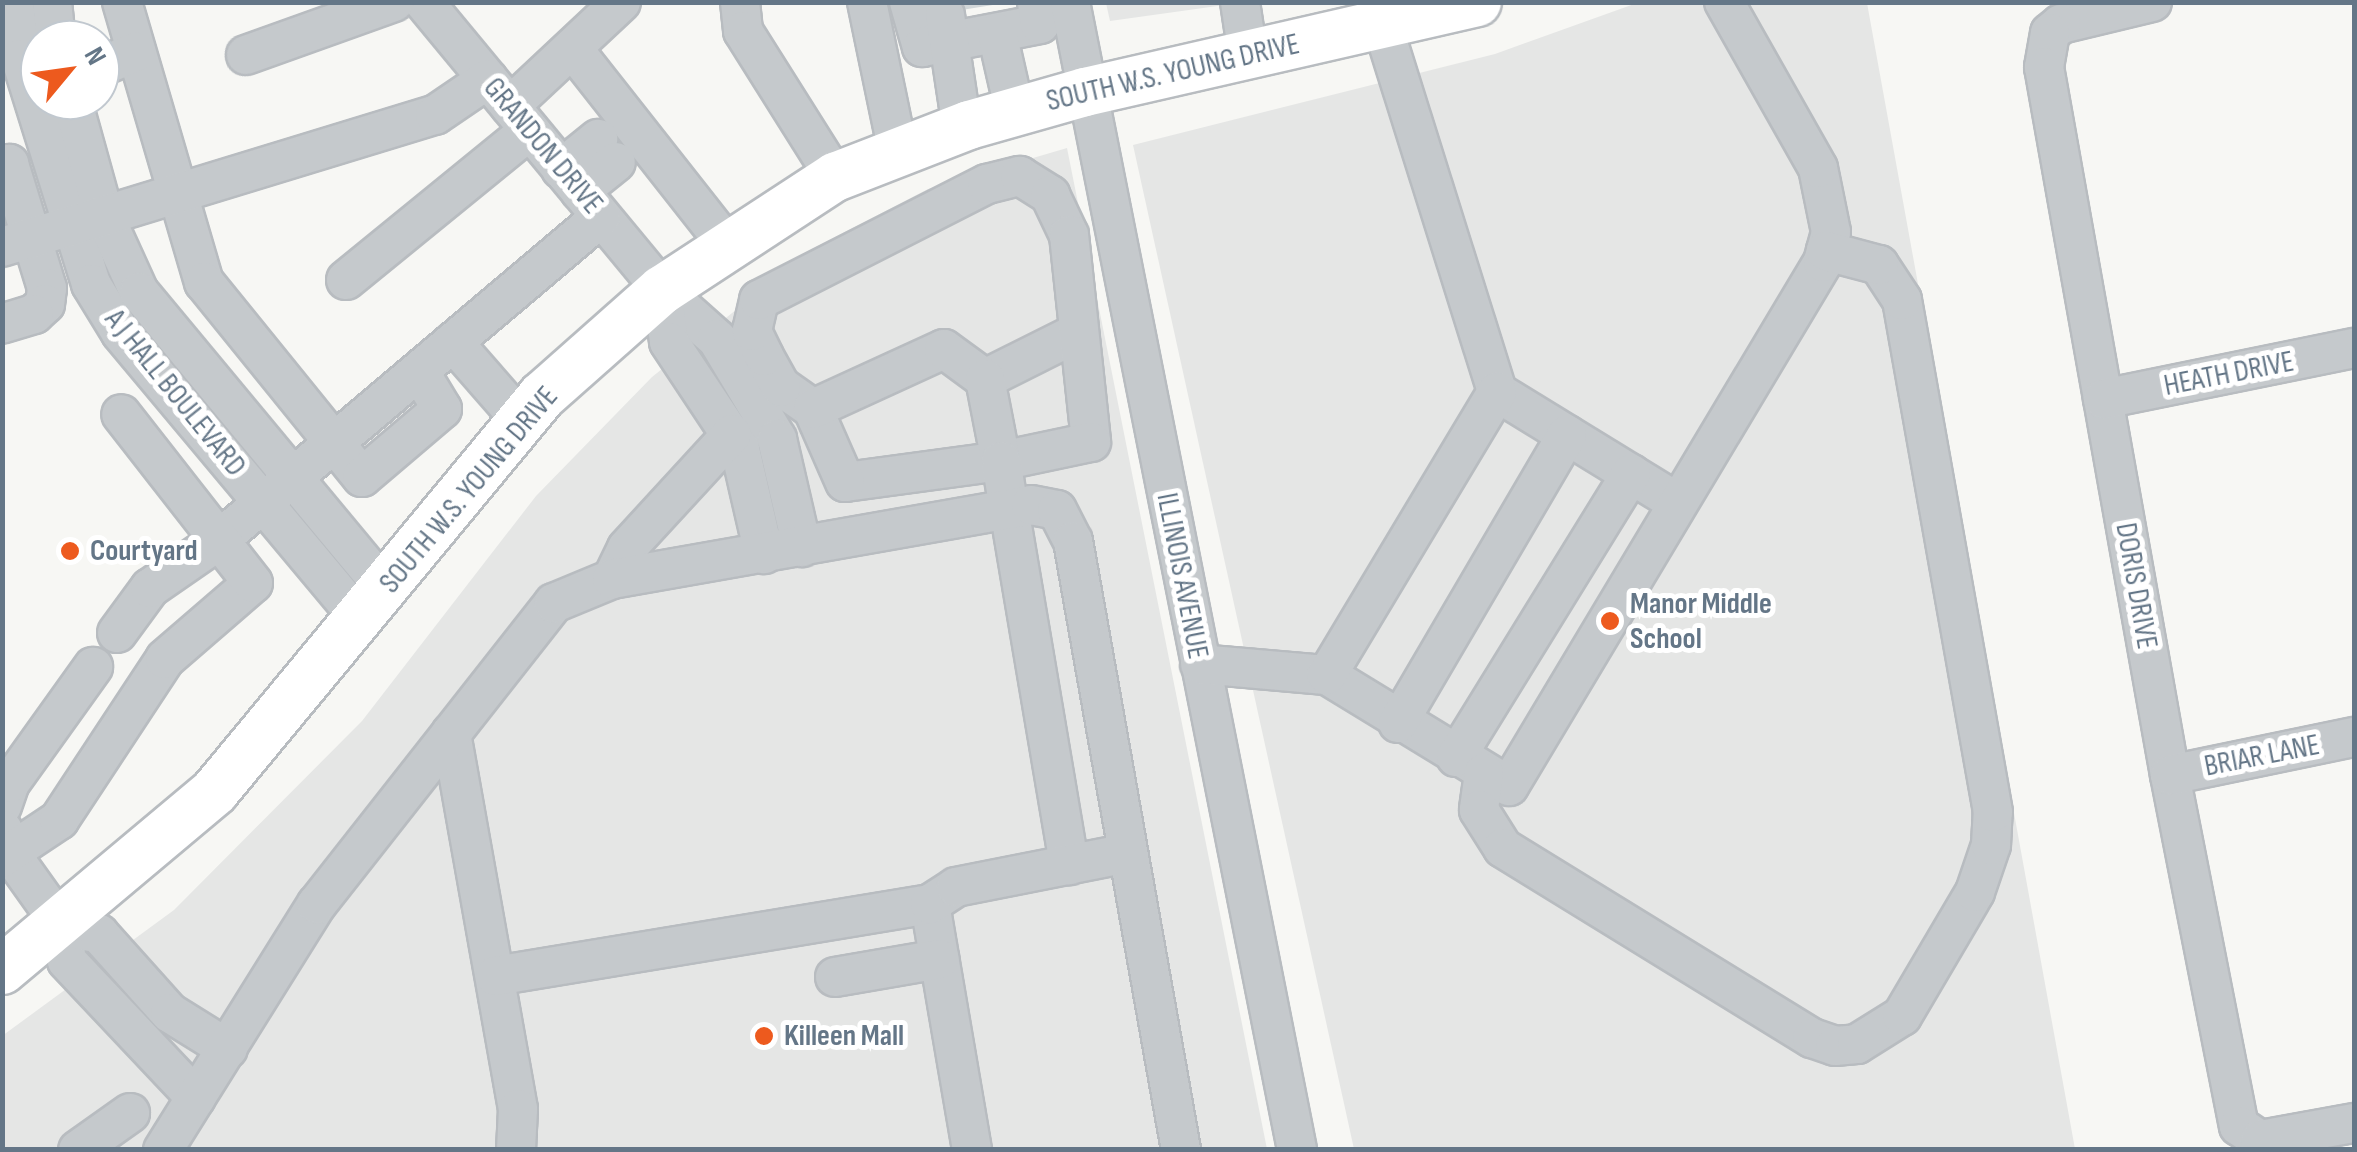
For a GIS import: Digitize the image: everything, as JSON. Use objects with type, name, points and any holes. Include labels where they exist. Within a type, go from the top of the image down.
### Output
[{"type":"main road","name":"SOUTH W.S. YOUNG DRIVE","points":[[2,970],[62,926],[216,791],[522,421],[662,290],[835,177],[962,128],[1085,92],[1248,55],[1370,17],[1476,3]]},
{"type":"street","name":"A J HALL BOULEVARD","points":[[14,2],[20,56]]},
{"type":"street","points":[[122,2],[204,282],[334,442]]},
{"type":"street","points":[[246,55],[394,2]]},
{"type":"street","name":"GRANDON DRIVE","points":[[424,2],[662,290],[703,322],[758,400],[777,439],[802,547]]},
{"type":"street","points":[[346,280],[509,105],[621,2]]},
{"type":"street","points":[[740,2],[742,31],[835,177]]},
{"type":"street","points":[[867,2],[898,152]]},
{"type":"street","name":"ILLINOIS AVENUE","points":[[1070,2],[1297,1150]]},
{"type":"street","points":[[1240,2],[1248,55]]},
{"type":"street","points":[[1483,772],[1678,502],[1826,251],[1829,200],[1818,168],[1724,2]]},
{"type":"street","name":"DORIS DRIVE","points":[[2152,2],[2074,18],[2050,33],[2044,67],[2170,775],[2233,1112],[2247,1135],[2274,1140],[2354,1123]]},
{"type":"street","points":[[1370,17],[1497,392],[1678,502]]},
{"type":"street","points":[[978,19],[1015,112]]},
{"type":"street","points":[[962,128],[978,19]]},
{"type":"street","points":[[573,49],[623,138],[729,247]]},
{"type":"street","points":[[120,59],[136,52]]},
{"type":"street","points":[[17,242],[435,114],[509,105]]},
{"type":"street","name":"A J HALL BOULEVARD","points":[[35,120],[87,220],[139,292],[292,477],[374,604]]},
{"type":"street","name":"A J HALL BOULEVARD","points":[[74,120],[91,284],[171,392],[263,502],[374,604]]},
{"type":"street","points":[[292,477],[453,342],[623,138]]},
{"type":"street","points":[[2,166],[10,164],[17,242],[45,304],[2,324]]},
{"type":"street","points":[[1020,176],[1041,186],[1061,208],[1081,317],[1077,333],[1090,442],[1001,461],[846,482],[812,409],[781,388],[752,331],[752,306],[776,287],[987,184],[1020,176]]},
{"type":"street","points":[[1631,474],[1483,772],[1479,810],[1502,848],[1812,1038],[1835,1046],[1857,1044],[1902,1016],[1975,892],[1991,845],[1992,812],[1902,300],[1880,265],[1826,251]]},
{"type":"street","points":[[662,290],[670,342],[732,434],[752,487],[764,554]]},
{"type":"street","points":[[985,378],[1077,333]]},
{"type":"street","points":[[453,342],[522,421]]},
{"type":"street","name":"HEATH DRIVE","points":[[2103,399],[2354,348]]},
{"type":"street","points":[[812,409],[944,349],[985,378],[1069,865]]},
{"type":"street","points":[[171,392],[125,420],[252,583],[166,658],[127,708],[71,806],[5,847],[62,926],[68,962],[196,1098]]},
{"type":"street","points":[[1327,675],[1497,392]]},
{"type":"street","points":[[612,579],[627,548],[732,434]]},
{"type":"street","points":[[1398,723],[1567,435]]},
{"type":"street","points":[[926,472],[935,523]]},
{"type":"street","name":"A J HALL BOULEVARD","points":[[263,502],[292,477]]},
{"type":"street","points":[[118,632],[150,588],[219,540],[263,502]]},
{"type":"street","points":[[163,1150],[317,904],[554,604],[612,579],[1008,509],[1046,507],[1066,521],[1181,1150]]},
{"type":"street","points":[[1200,664],[1327,675],[1398,723],[1483,772]]},
{"type":"street","points":[[5,789],[93,667]]},
{"type":"street","points":[[451,733],[518,1109],[516,1150]]},
{"type":"street","name":"BRIAR LANE","points":[[2170,775],[2354,737]]},
{"type":"street","points":[[494,976],[930,904],[956,887],[1128,853]]},
{"type":"street","points":[[930,904],[972,1150]]},
{"type":"street","points":[[62,926],[99,934],[170,1013],[228,1049]]},
{"type":"street","points":[[835,978],[940,959]]},
{"type":"street","points":[[78,1150],[130,1113]]},
{"type":"shaded area","points":[[1106,3],[1239,3],[1110,21]]},
{"type":"shaded area","name":"Manor Middle School","points":[[1637,3],[1867,3],[2075,1149],[1354,1149],[1133,145],[1495,54]]},
{"type":"shaded area","points":[[1067,148],[1267,1149],[3,1149],[2,1036],[174,910],[362,721],[536,496],[652,377],[812,249],[928,189]]},
{"type":"tunnel","points":[[973,2],[974,8]]},
{"type":"place","name":"Courtyard","points":[[70,551]]},
{"type":"place","name":"Manor Middle School","points":[[1610,621]]},
{"type":"place","name":"Killeen Mall","points":[[764,1036]]}]
